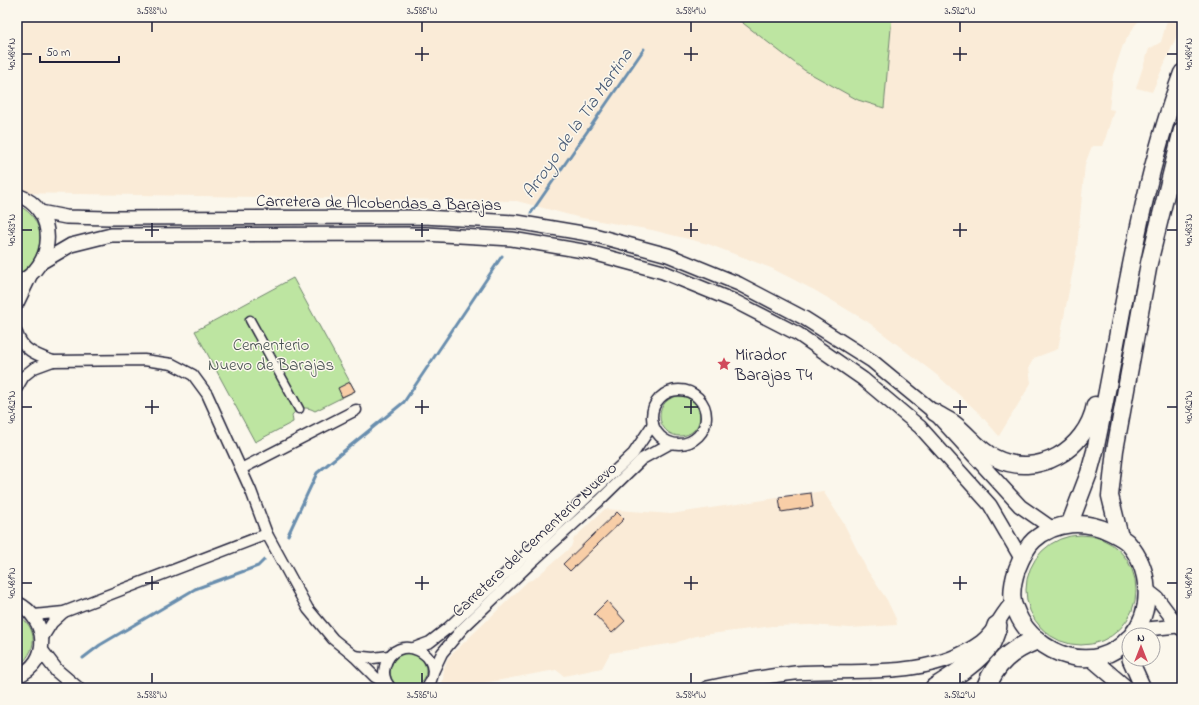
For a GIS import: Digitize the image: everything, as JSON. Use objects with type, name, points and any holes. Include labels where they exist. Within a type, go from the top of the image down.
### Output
[{"type":"highway","points":[[935,688],[958,673],[980,655],[990,643],[998,626]]},
{"type":"highway","points":[[986,688],[994,669],[1003,658],[1012,651],[1036,640]]},
{"type":"main road","points":[[1070,523],[1089,473],[1095,451],[1143,206],[1172,102],[1182,73]]},
{"type":"main road","points":[[1120,537],[1110,496],[1115,450],[1149,263],[1182,130]]},
{"type":"main road","points":[[934,412],[953,423],[983,452],[1004,462],[1025,465],[1048,461],[1059,457],[1071,448],[1090,423],[1102,372],[1106,363],[1113,356]]},
{"type":"main road","points":[[1121,648],[1091,658],[1076,658],[1062,655],[1036,640],[1021,622],[1013,602],[1014,578],[1021,558],[1034,540],[1053,529],[1070,523],[1096,525],[1120,537],[1138,557],[1148,592],[1145,608],[1137,627]]},
{"type":"main road","points":[[1091,658],[1126,688]]},
{"type":"main road","points":[[1137,667],[1143,688]]},
{"type":"street","points":[[17,195],[32,203],[40,212],[47,228],[48,237],[47,250],[42,262],[30,276],[17,303]]},
{"type":"street","name":"Carretera de Alcobendas a Barajas","points":[[40,212],[66,217],[109,218],[424,217],[517,222],[594,235],[668,255],[740,284],[804,318],[872,361],[934,412],[1020,506],[1053,529]]},
{"type":"street","name":"Carretera de Alcobendas a Barajas","points":[[42,262],[71,245],[111,235],[425,234],[512,239],[589,252],[663,272],[734,301],[798,334],[864,379],[920,427],[990,505],[1021,558]]},
{"type":"street","points":[[17,283],[30,276]]},
{"type":"street","points":[[250,320],[299,409]]},
{"type":"street","points":[[17,333],[20,341],[31,352],[53,361]]},
{"type":"street","points":[[17,388],[24,376],[34,368],[53,361],[144,360],[172,364],[193,375],[207,394],[241,469],[267,534],[308,609],[333,639],[354,656],[375,677],[388,686]]},
{"type":"street","points":[[674,390],[684,390],[699,398],[704,406],[706,423],[702,432],[688,443],[670,443],[663,439],[653,424],[652,415],[654,406],[666,393],[674,390]]},
{"type":"street","points":[[241,469],[356,410]]},
{"type":"street","name":"Carretera del Cementerio Nuevo","points":[[389,656],[401,649],[414,648],[430,642],[448,628],[633,454],[653,424]]},
{"type":"street","name":"Carretera del Cementerio Nuevo","points":[[427,688],[431,682],[433,672],[442,653],[463,628],[642,459],[670,443]]},
{"type":"street","points":[[34,615],[64,612],[267,534]]},
{"type":"street","points":[[1148,592],[1157,598],[1180,627],[1161,633]]},
{"type":"street","points":[[708,688],[750,679],[794,673],[904,669],[941,662],[981,642],[998,626],[1006,609],[1013,602]]},
{"type":"street","points":[[17,603],[34,615],[41,630],[42,644],[57,671],[77,688]]},
{"type":"street","points":[[18,677],[30,668],[37,660],[42,644],[52,623],[64,612]]},
{"type":"street","points":[[414,648],[428,657],[433,672]]},
{"type":"street","points":[[354,656],[373,658],[389,656],[384,669],[388,686]]},
{"type":"shaded area","points":[[17,17],[1143,17],[1135,25],[1123,45],[1113,75],[1109,109],[1114,110],[1103,146],[1092,146],[1085,164],[1077,248],[1058,349],[1034,358],[1029,367],[1031,383],[999,436],[979,413],[938,376],[868,322],[816,291],[771,268],[708,244],[652,230],[577,217],[517,201],[17,193]]},
{"type":"shaded area","points":[[1168,17],[1182,17],[1182,24],[1152,92],[1136,88],[1149,49],[1161,42]]},
{"type":"shaded area","points":[[823,491],[844,524],[867,570],[887,600],[896,619],[897,625],[850,628],[811,625],[772,626],[695,636],[675,643],[610,653],[602,668],[564,676],[556,670],[456,688],[440,687],[443,680],[444,668],[449,657],[528,581],[534,579],[571,547],[574,538],[605,509],[671,514]]},
{"type":"green space","points":[[735,17],[892,17],[884,108],[858,100],[804,70]]},
{"type":"green space","points":[[17,205],[27,211],[35,220],[39,229],[40,239],[38,250],[34,259],[27,268],[17,275]]},
{"type":"green space","name":"Cementerio Nuevo de Barajas","points":[[293,278],[355,391],[315,411],[306,408],[297,410],[292,415],[293,422],[255,442],[195,331]]},
{"type":"green space","points":[[684,396],[691,399],[697,405],[700,416],[699,424],[691,433],[684,436],[676,436],[669,433],[661,424],[660,412],[663,405],[672,397]]},
{"type":"green space","points":[[1070,536],[1092,536],[1112,544],[1127,559],[1135,579],[1135,601],[1127,621],[1112,636],[1092,644],[1070,644],[1050,636],[1035,621],[1027,601],[1027,579],[1035,559],[1050,544]]},
{"type":"green space","points":[[17,614],[29,626],[33,640],[29,654],[17,667]]},
{"type":"green space","points":[[412,653],[421,658],[425,664],[425,678],[421,684],[412,689],[404,689],[395,684],[391,678],[390,667],[395,658],[401,654]]},
{"type":"building","points":[[350,382],[355,391],[342,397],[338,388]]},
{"type":"building","points":[[811,493],[813,507],[781,512],[779,497]]},
{"type":"building","points":[[617,512],[624,519],[570,571],[563,564]]},
{"type":"building","points":[[607,601],[625,621],[612,633],[594,614]]},
{"type":"waterway","name":"Arroyo de la Tía Martina","points":[[531,213],[644,49]]},
{"type":"waterway","name":"Arroyo de la Tía Martina","points":[[288,535],[317,473],[404,402],[502,256]]},
{"type":"waterway","name":"Arroyo de la Tía Martina","points":[[83,658],[100,645],[195,589],[258,566],[264,560]]},
{"type":"place","name":"Mirador Barajas T4","points":[[724,364]]}]
